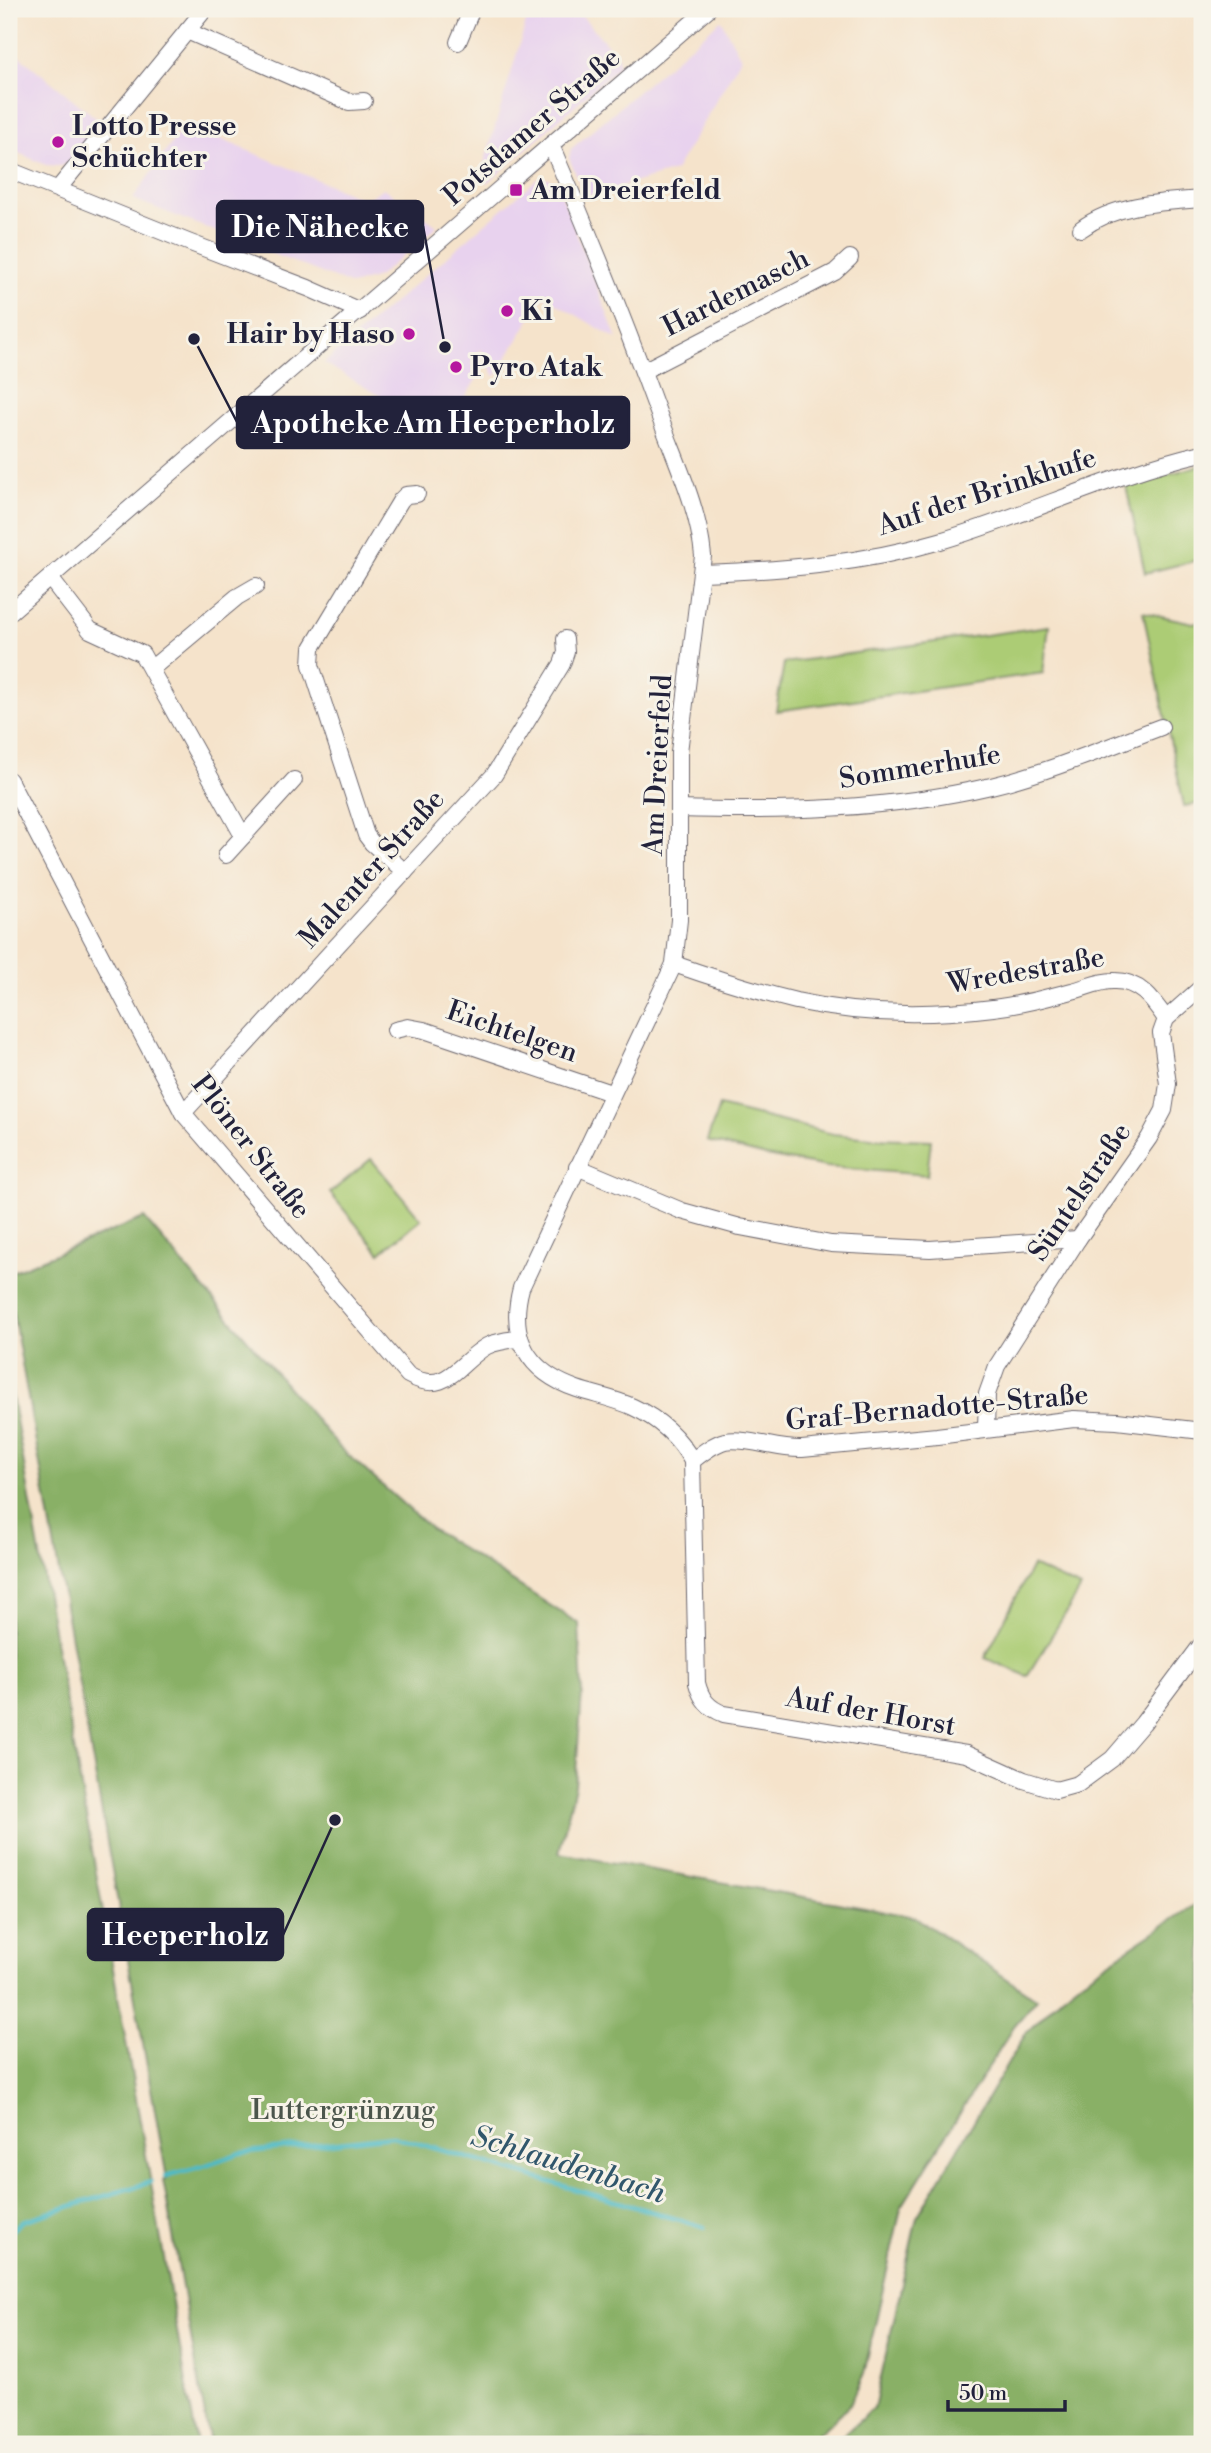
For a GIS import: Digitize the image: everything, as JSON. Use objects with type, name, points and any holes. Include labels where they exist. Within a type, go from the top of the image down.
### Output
[{"type":"street","points":[[58,190],[205,9]]},
{"type":"street","points":[[458,42],[472,9]]},
{"type":"street","name":"Potsdamer Straße","points":[[9,613],[708,9]]},
{"type":"street","points":[[187,31],[349,102],[364,101]]},
{"type":"street","name":"Am Dreierfeld","points":[[519,1339],[516,1321],[521,1288],[674,964],[679,920],[679,768],[683,716],[702,573],[701,537],[694,511],[643,370],[551,145]]},
{"type":"street","points":[[9,170],[360,311]]},
{"type":"street","points":[[1081,229],[1095,219],[1115,211],[1202,199]]},
{"type":"street","name":"Hardemasch","points":[[643,370],[835,272],[850,258]]},
{"type":"street","name":"Auf der Brinkhufe","points":[[702,573],[800,569],[863,559],[938,542],[1005,520],[1120,476],[1202,453]]},
{"type":"street","points":[[405,872],[366,835],[310,655],[401,500],[407,495],[416,494]]},
{"type":"street","points":[[50,578],[90,631],[142,654],[243,836]]},
{"type":"street","points":[[151,670],[237,597],[256,586]]},
{"type":"street","name":"Malenter Straße","points":[[183,1113],[502,765],[562,664],[566,652],[565,639]]},
{"type":"street","name":"Sommerhufe","points":[[679,809],[787,811],[860,806],[927,797],[990,786],[1050,769],[1161,727]]},
{"type":"street","name":"Plöner Straße","points":[[9,780],[183,1113],[408,1375],[419,1382],[438,1382],[489,1345],[519,1339]]},
{"type":"street","points":[[226,855],[294,780]]},
{"type":"street","name":"Wredestraße","points":[[674,964],[798,1001],[912,1013],[995,1008],[1039,1000],[1110,981],[1126,981],[1140,988],[1153,1000],[1166,1019]]},
{"type":"street","points":[[1166,1019],[1202,987]]},
{"type":"street","name":"Süntelstraße","points":[[986,1429],[987,1394],[997,1366],[1149,1138],[1164,1110],[1168,1084],[1161,1033],[1166,1019]]},
{"type":"street","name":"Eichtelgen","points":[[395,1030],[408,1027],[424,1030],[611,1093]]},
{"type":"street","points":[[577,1167],[692,1214],[740,1227],[831,1244],[930,1249],[1079,1240]]},
{"type":"street","points":[[519,1339],[537,1364],[555,1378],[575,1388],[632,1407],[660,1422],[686,1450],[692,1461]]},
{"type":"street","name":"Graf-Bernadotte-Straße","points":[[692,1461],[725,1441],[803,1449],[1074,1419],[1202,1431]]},
{"type":"street","name":"Auf der Horst","points":[[692,1461],[697,1684],[700,1696],[714,1710],[724,1714],[966,1754],[1024,1780],[1056,1790],[1079,1784],[1112,1759],[1143,1723],[1202,1644]]},
{"type":"shaded area","points":[[530,9],[576,9],[618,57],[619,66],[488,183],[481,174]]},
{"type":"shaded area","points":[[721,20],[741,58],[675,171],[585,196],[569,158],[571,149]]},
{"type":"shaded area","points":[[18,55],[101,122],[67,163],[60,166],[46,165],[9,149],[9,78]]},
{"type":"shaded area","points":[[185,124],[365,200],[383,188],[437,226],[378,277],[352,285],[133,199]]},
{"type":"shaded area","points":[[548,178],[558,186],[617,339],[544,296],[495,377],[481,349],[472,364],[482,370],[453,417],[439,410],[430,425],[324,363],[537,179]]},
{"type":"green space","points":[[1202,465],[1202,559],[1145,573],[1126,486]]},
{"type":"green space","points":[[1143,612],[1193,623],[1202,621],[1202,803],[1184,806]]},
{"type":"green space","points":[[1049,626],[1043,673],[776,711],[784,663]]},
{"type":"green space","points":[[719,1106],[833,1134],[931,1140],[927,1175],[827,1167],[766,1156],[707,1141]]},
{"type":"green space","points":[[371,1159],[421,1219],[380,1253],[330,1193]]},
{"type":"green space","name":"Luttergrünzug","points":[[144,1218],[339,1447],[430,1528],[579,1624],[582,1694],[575,1786],[559,1853],[915,1917],[1037,1999],[1014,2026],[901,2208],[864,2374],[850,2405],[807,2444],[210,2444],[163,2180],[167,2179],[166,2173],[9,1291],[9,1273]]},
{"type":"green space","points":[[9,1380],[197,2444],[9,2444]]},
{"type":"green space","points":[[1032,1566],[1081,1588],[1027,1676],[985,1658]]},
{"type":"green space","points":[[1202,1900],[1202,2444],[833,2444],[874,2408],[917,2217],[1026,2033],[1082,1980]]},
{"type":"waterway","name":"Schlaudenbach","points":[[166,2176],[240,2153],[393,2136],[704,2227]]},
{"type":"waterway","name":"Schlaudenbach","points":[[9,2234],[22,2221],[151,2182]]},
{"type":"place","name":"Lotto Presse Schüchter","points":[[58,142]]},
{"type":"place","name":"Am Dreierfeld","points":[[516,190]]},
{"type":"place","name":"Ki","points":[[507,311]]},
{"type":"place","name":"Hair by Haso","points":[[409,334]]},
{"type":"place","name":"Apotheke Am Heeperholz","points":[[194,339]]},
{"type":"place","name":"Die Nähecke","points":[[445,347]]},
{"type":"place","name":"Pyro Atak","points":[[456,367]]},
{"type":"place","name":"Heeperholz","points":[[335,1820]]}]
